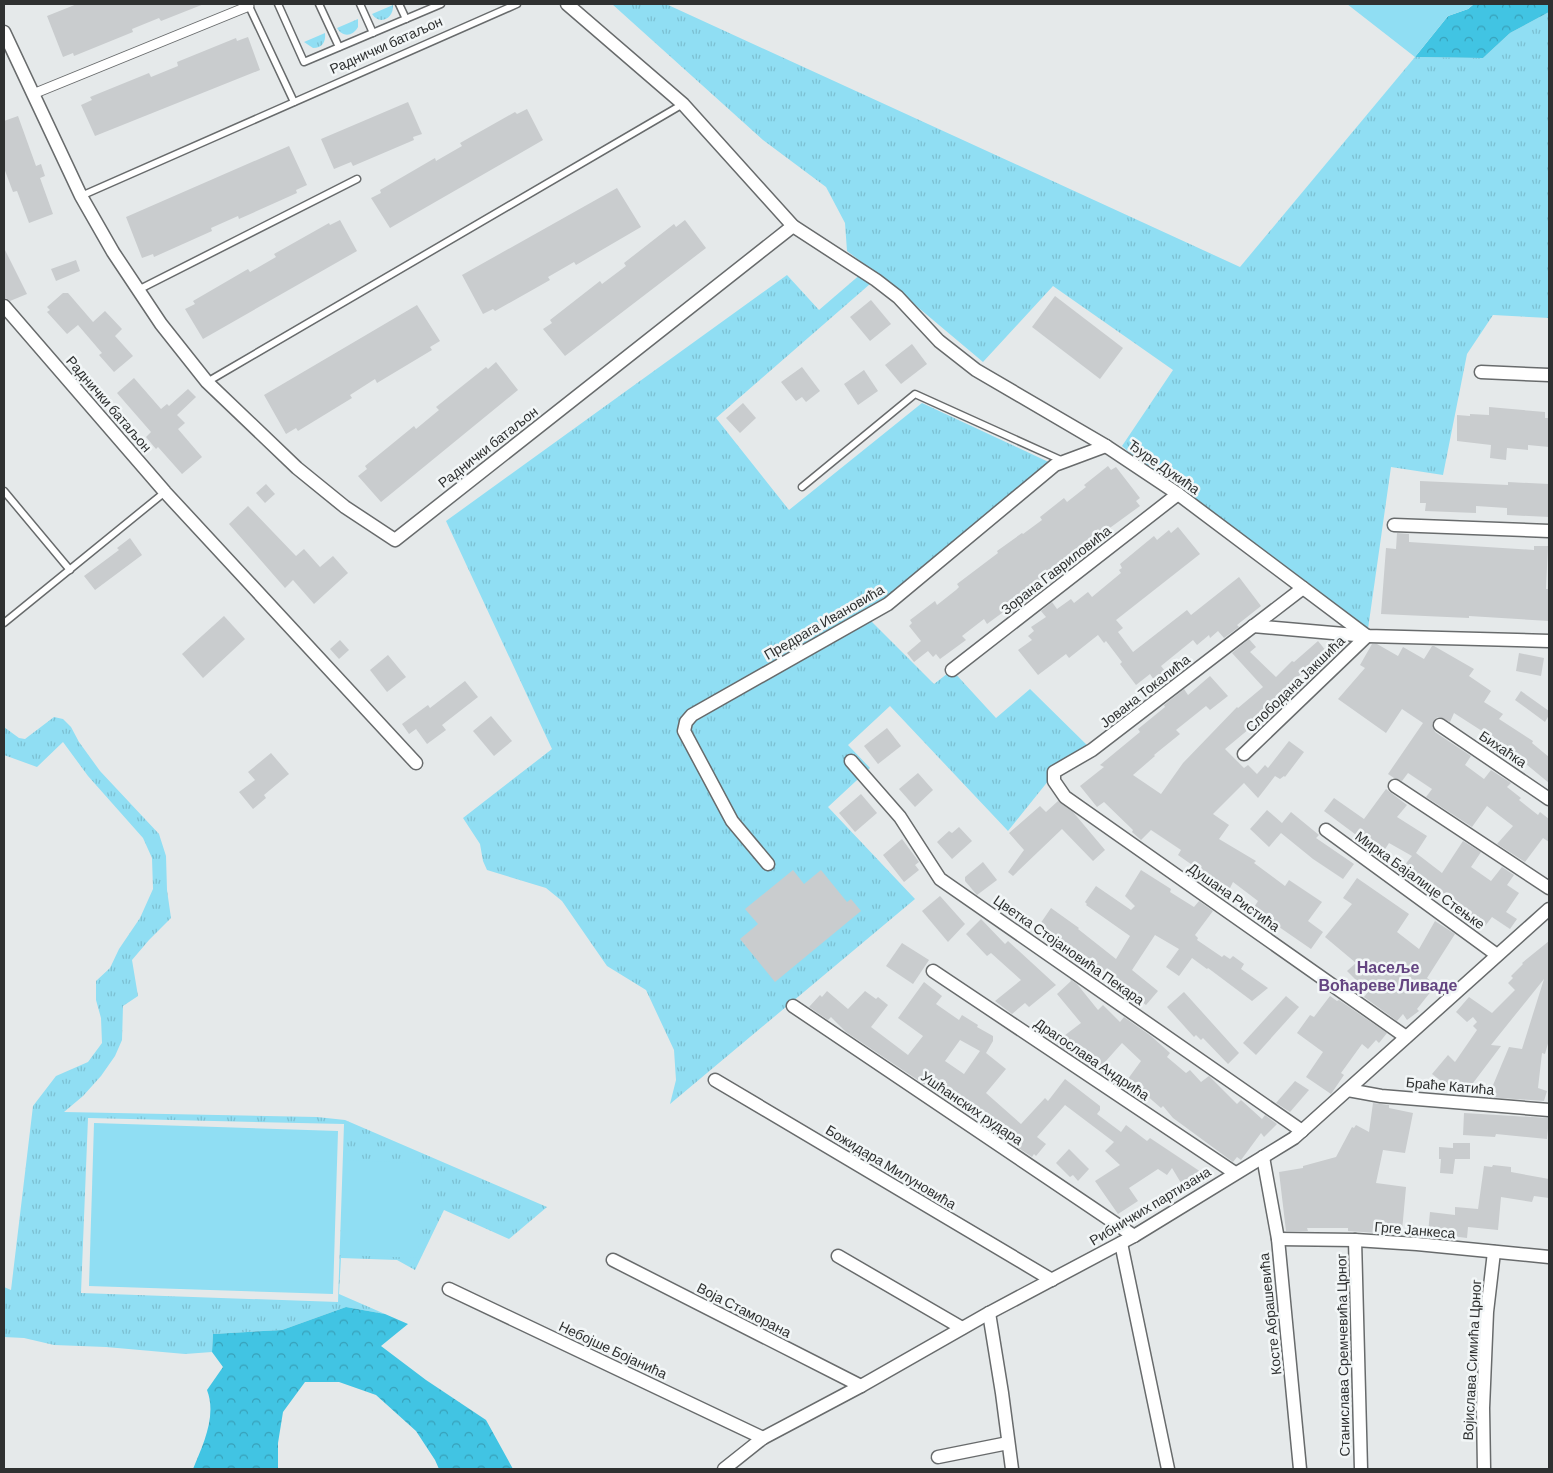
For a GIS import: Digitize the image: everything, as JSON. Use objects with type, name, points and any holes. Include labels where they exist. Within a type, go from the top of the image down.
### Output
[{"type":"street","name":"Ђуре Дукића","points":[[567,4],[683,104],[793,226],[876,280],[898,298],[939,341],[976,370],[1106,446],[1178,494],[1367,636]]},
{"type":"street","points":[[33,94],[249,5]]},
{"type":"street","name":"Раднички батаљон","points":[[4,32],[81,196],[113,252],[161,324],[207,382],[297,468],[346,507],[395,540],[793,226]]},
{"type":"street","name":"Раднички батаљон","points":[[4,306],[165,492],[416,763]]},
{"type":"street","points":[[1481,372],[1549,375]]},
{"type":"street","name":"Предрага Ивановића","points":[[768,864],[732,821],[684,731],[686,722],[692,715],[888,604],[1055,465],[1106,446]]},
{"type":"street","name":"Зорана Гавриловића","points":[[952,670],[1178,494]]},
{"type":"street","points":[[1394,525],[1549,531]]},
{"type":"street","name":"Јована Токалића","points":[[1053,776],[1057,770],[1092,750],[1303,588]]},
{"type":"street","points":[[1253,626],[1367,636],[1549,641]]},
{"type":"street","name":"Слободана Јакшића","points":[[1244,754],[1367,636]]},
{"type":"street","name":"Бихаћка","points":[[1440,724],[1549,799]]},
{"type":"street","name":"Цветка Стојановића Пекара","points":[[851,761],[900,817],[940,879],[1302,1131]]},
{"type":"street","name":"Душана Ристића","points":[[1053,776],[1057,787],[1065,797],[1406,1037]]},
{"type":"street","points":[[1396,786],[1549,888]]},
{"type":"street","name":"Мирка Бајалице Стењке","points":[[1326,830],[1497,955]]},
{"type":"street","name":"Рибничких партизана","points":[[724,1469],[763,1438],[861,1386],[989,1312],[1134,1236],[1284,1145],[1348,1090],[1549,908]]},
{"type":"street","name":"Драгослава Андрића","points":[[933,971],[1235,1173]]},
{"type":"street","name":"Ушћанских рудара","points":[[793,1006],[1134,1236]]},
{"type":"street","name":"Божидара Милуновића","points":[[715,1080],[1052,1280]]},
{"type":"street","name":"Браће Катића","points":[[1348,1090],[1382,1096],[1549,1110]]},
{"type":"street","name":"Косте Абрашевића","points":[[1263,1157],[1278,1239],[1300,1469]]},
{"type":"street","name":"Грге Јанкеса","points":[[1278,1239],[1355,1240],[1417,1244],[1549,1257]]},
{"type":"street","name":"Станислава Сремчевића Црног","points":[[1355,1240],[1361,1469]]},
{"type":"street","points":[[1121,1243],[1168,1469]]},
{"type":"street","name":"Војислава Симића Црног","points":[[1484,1469],[1482,1408],[1487,1312],[1494,1252]]},
{"type":"street","points":[[838,1256],[962,1328]]},
{"type":"street","name":"Воја Стаморана","points":[[613,1260],[861,1386]]},
{"type":"street","name":"Небојше Бојанића","points":[[449,1289],[763,1438]]},
{"type":"street","points":[[989,1312],[1012,1469]]},
{"type":"street","points":[[938,1457],[1008,1442]]},
{"type":"lane","points":[[278,4],[304,62],[441,4]]},
{"type":"lane","points":[[319,4],[339,47]]},
{"type":"lane","points":[[360,4],[373,33]]},
{"type":"lane","points":[[399,4],[406,19]]},
{"type":"lane","name":"Раднички батаљон","points":[[81,196],[517,4]]},
{"type":"lane","points":[[249,5],[294,102]]},
{"type":"lane","points":[[207,382],[683,104]]},
{"type":"lane","points":[[138,290],[357,179]]},
{"type":"lane","points":[[802,487],[915,394],[1064,462]]},
{"type":"lane","points":[[4,491],[70,570]]},
{"type":"lane","points":[[4,623],[165,492]]},
{"type":"green space","points":[[612,4],[666,4],[1240,267],[1415,57],[1483,58],[1510,33],[1549,12],[1549,318],[1493,315],[1467,354],[1443,475],[1391,467],[1367,636],[1178,494],[1122,446],[1173,370],[1053,286],[983,362],[889,283],[847,251],[845,223],[826,187],[763,140]]},
{"type":"green space","points":[[1347,4],[1474,4],[1468,9],[1448,16],[1415,57]]},
{"type":"green space","points":[[1474,4],[1549,4],[1549,12],[1510,33],[1483,58],[1415,57],[1448,16],[1468,9]]},
{"type":"green space","points":[[393,5],[391,14],[386,19],[375,18],[372,14]]},
{"type":"green space","points":[[358,19],[358,27],[351,34],[342,33],[337,28]]},
{"type":"green space","points":[[325,33],[324,42],[319,47],[313,48],[304,42]]},
{"type":"green space","points":[[862,273],[870,284],[716,418],[789,510],[922,403],[1055,465],[869,619],[934,684],[952,670],[996,718],[1030,689],[1092,750],[1053,775],[1008,831],[890,706],[848,745],[870,768],[828,807],[915,899],[670,1104],[676,1080],[674,1050],[646,990],[607,966],[562,901],[546,888],[487,870],[483,861],[480,844],[463,818],[552,749],[446,521],[787,275],[819,310]]},
{"type":"green space","points":[[54,717],[63,719],[71,727],[79,742],[100,771],[159,834],[166,856],[167,890],[171,918],[132,960],[138,996],[123,1006],[122,1040],[115,1056],[101,1076],[83,1096],[64,1112],[317,1117],[345,1120],[547,1207],[509,1239],[444,1210],[415,1270],[397,1260],[341,1258],[339,1294],[385,1314],[346,1307],[282,1330],[213,1334],[212,1352],[185,1354],[106,1347],[54,1345],[24,1338],[4,1337],[4,1287],[11,1290],[33,1106],[56,1076],[88,1062],[102,1043],[101,1018],[96,1000],[96,981],[110,968],[119,949],[140,918],[153,889],[152,858],[143,838],[88,776],[63,742],[37,767],[4,755],[4,727],[19,738],[25,739]],"holes":[[[88,1118],[344,1124],[338,1302],[81,1293]]]},
{"type":"green space","points":[[94,1123],[338,1131],[333,1294],[89,1286]]},
{"type":"green space","points":[[345,1160],[422,1163],[418,1258],[342,1255]]},
{"type":"green space","points":[[346,1307],[385,1314],[408,1324],[381,1346],[426,1380],[486,1420],[513,1469],[439,1469],[416,1431],[376,1395],[339,1382],[305,1382],[283,1412],[278,1443],[278,1469],[193,1469],[210,1420],[210,1400],[207,1390],[223,1367],[212,1352],[213,1334],[282,1330]]},
{"type":"building","points":[[77,4],[204,4],[161,21],[159,18],[132,29],[133,32],[74,56],[73,53],[63,57],[47,16]]},
{"type":"building","points":[[248,37],[260,70],[95,136],[81,105],[92,100],[90,97],[149,73],[151,77],[178,66],[177,62],[236,38],[237,41]]},
{"type":"building","points":[[408,102],[422,134],[413,137],[414,140],[353,166],[351,162],[334,169],[321,139]]},
{"type":"building","points":[[527,109],[543,140],[390,228],[371,198],[381,193],[380,190],[435,158],[436,161],[462,146],[460,143],[515,112],[517,114]]},
{"type":"building","points":[[18,116],[36,166],[41,164],[45,176],[40,178],[53,214],[29,223],[17,191],[13,192],[4,168],[4,121]]},
{"type":"building","points":[[289,146],[307,185],[296,190],[297,193],[239,219],[238,216],[211,228],[212,231],[154,257],[153,254],[142,258],[126,217]]},
{"type":"building","points":[[617,188],[641,227],[576,265],[574,262],[548,277],[550,280],[495,311],[493,309],[483,314],[462,275]]},
{"type":"building","points":[[340,220],[357,251],[203,339],[185,309],[195,304],[193,301],[248,269],[250,272],[276,257],[274,254],[329,223],[330,225]]},
{"type":"building","points":[[685,220],[706,248],[565,356],[543,329],[552,323],[550,320],[600,281],[602,284],[626,266],[624,263],[674,224],[676,227]]},
{"type":"building","points":[[4,248],[27,294],[10,301],[4,297]]},
{"type":"building","points":[[76,260],[80,271],[56,281],[51,269]]},
{"type":"building","points":[[63,293],[68,293],[93,322],[105,311],[122,329],[115,336],[133,356],[114,372],[99,355],[102,353],[78,325],[67,334],[47,312],[50,310],[47,307]]},
{"type":"building","points":[[1055,296],[1123,348],[1100,379],[1032,327]]},
{"type":"building","points":[[871,300],[891,324],[870,341],[850,317]]},
{"type":"building","points":[[417,305],[440,341],[430,347],[432,350],[377,383],[375,379],[350,395],[352,398],[298,431],[296,428],[286,434],[264,395]]},
{"type":"building","points":[[912,344],[927,364],[901,384],[885,365]]},
{"type":"building","points":[[496,362],[518,390],[381,502],[358,476],[367,469],[365,466],[414,426],[416,429],[439,410],[436,407],[486,367],[488,369]]},
{"type":"building","points":[[802,367],[820,391],[806,402],[802,397],[796,401],[781,382]]},
{"type":"building","points":[[864,370],[878,391],[858,405],[844,384]]},
{"type":"building","points":[[134,378],[161,409],[167,404],[169,406],[188,389],[196,397],[177,415],[185,423],[178,429],[202,457],[182,474],[158,447],[156,449],[146,437],[151,432],[117,393]]},
{"type":"building","points":[[743,403],[756,418],[740,433],[726,418]]},
{"type":"building","points":[[1489,407],[1545,412],[1545,418],[1549,418],[1549,447],[1528,445],[1528,450],[1507,448],[1506,460],[1490,458],[1491,445],[1457,441],[1457,415],[1489,415]]},
{"type":"building","points":[[1108,466],[1111,470],[1116,467],[1140,498],[1136,501],[1140,506],[1052,570],[1053,572],[1038,584],[1042,590],[1031,598],[1028,594],[987,624],[984,619],[962,636],[966,640],[940,659],[936,654],[933,657],[928,651],[914,662],[907,653],[921,641],[909,626],[912,623],[910,620],[935,601],[937,605],[959,587],[957,584],[998,553],[997,551],[1042,520],[1040,517],[1064,498],[1067,502],[1086,487],[1084,485]]},
{"type":"building","points":[[1420,481],[1508,485],[1508,482],[1549,484],[1549,517],[1507,515],[1507,508],[1476,506],[1476,513],[1425,511],[1426,503],[1420,503]]},
{"type":"building","points":[[266,484],[275,494],[265,503],[256,493]]},
{"type":"building","points":[[248,506],[296,556],[304,549],[320,567],[333,556],[348,573],[314,604],[293,580],[285,588],[229,524]]},
{"type":"building","points":[[1178,527],[1200,554],[1116,620],[1123,628],[1118,632],[1133,652],[1187,610],[1191,615],[1239,577],[1261,606],[1224,638],[1218,631],[1210,638],[1209,635],[1197,645],[1193,640],[1161,666],[1165,671],[1154,680],[1150,674],[1136,685],[1120,664],[1122,662],[1106,641],[1104,643],[1098,635],[1069,658],[1066,654],[1038,675],[1018,650],[1032,640],[1028,636],[1034,631],[1031,627],[1046,617],[1041,611],[1052,602],[1057,609],[1071,599],[1074,603],[1088,592],[1092,597],[1121,573],[1119,570],[1122,568],[1120,564],[1154,536],[1157,540],[1169,530],[1171,533]]},
{"type":"building","points":[[1397,533],[1409,534],[1409,542],[1534,550],[1534,546],[1548,546],[1546,589],[1549,589],[1549,621],[1469,616],[1469,618],[1381,614],[1386,548],[1396,549]]},
{"type":"building","points":[[130,538],[142,555],[95,590],[84,576],[119,550],[117,548]]},
{"type":"building","points":[[224,616],[245,639],[203,678],[182,654]]},
{"type":"building","points":[[1249,639],[1256,647],[1250,652],[1276,677],[1292,661],[1294,662],[1318,641],[1331,657],[1311,674],[1306,669],[1281,694],[1285,699],[1225,749],[1244,768],[1248,765],[1257,774],[1265,765],[1268,768],[1289,741],[1304,752],[1285,777],[1280,779],[1275,776],[1258,798],[1244,783],[1213,814],[1229,825],[1219,839],[1256,861],[1254,863],[1285,886],[1289,880],[1322,902],[1308,921],[1323,932],[1311,949],[1253,909],[1258,901],[1233,882],[1230,888],[1225,885],[1222,890],[1211,885],[1214,880],[1178,855],[1181,850],[1151,830],[1141,840],[1104,802],[1097,807],[1080,786],[1104,767],[1100,765],[1140,732],[1138,729],[1165,707],[1164,705],[1184,689],[1188,695],[1210,676],[1228,696],[1210,710],[1206,706],[1176,730],[1180,734],[1133,775],[1161,794],[1183,763],[1237,707],[1263,687],[1232,653]]},
{"type":"building","points":[[340,640],[349,650],[339,659],[330,649]]},
{"type":"building","points":[[1372,644],[1377,644],[1398,656],[1403,647],[1424,659],[1432,646],[1434,646],[1474,669],[1469,676],[1491,691],[1484,702],[1503,714],[1499,719],[1533,741],[1532,743],[1549,757],[1549,783],[1526,764],[1528,763],[1454,713],[1450,722],[1440,717],[1436,718],[1432,724],[1435,732],[1471,756],[1465,765],[1484,779],[1491,770],[1511,783],[1507,787],[1521,798],[1519,800],[1538,815],[1540,812],[1549,819],[1549,842],[1543,838],[1525,862],[1497,844],[1513,826],[1487,806],[1472,827],[1426,797],[1432,789],[1408,773],[1402,781],[1388,774],[1423,723],[1402,709],[1386,733],[1338,699],[1365,668],[1360,665]]},
{"type":"building","points":[[1519,653],[1544,658],[1541,676],[1516,671]]},
{"type":"building","points":[[388,655],[406,677],[387,692],[370,670]]},
{"type":"building","points":[[465,681],[478,697],[442,725],[446,730],[427,744],[416,729],[409,734],[402,724],[428,705],[430,708]]},
{"type":"building","points":[[1521,691],[1549,711],[1545,722],[1515,700]]},
{"type":"building","points":[[491,716],[512,741],[494,756],[473,731]]},
{"type":"building","points":[[887,728],[901,746],[878,764],[864,746]]},
{"type":"building","points":[[271,753],[289,774],[264,795],[266,798],[253,809],[239,792],[255,780],[248,772]]},
{"type":"building","points":[[918,773],[933,790],[915,807],[899,789]]},
{"type":"building","points":[[1386,789],[1407,805],[1397,817],[1427,836],[1416,853],[1442,873],[1463,841],[1481,852],[1471,867],[1491,881],[1502,867],[1514,875],[1507,885],[1519,893],[1506,912],[1517,919],[1510,929],[1492,917],[1482,930],[1460,913],[1463,909],[1425,880],[1423,883],[1403,867],[1412,856],[1389,843],[1382,854],[1324,811],[1334,798],[1364,819]]},
{"type":"building","points":[[861,794],[877,813],[855,832],[839,813]]},
{"type":"building","points":[[1058,801],[1073,812],[1105,850],[1093,861],[1062,829],[1013,876],[1008,872],[1024,850],[1009,833],[1040,806],[1046,812]]},
{"type":"building","points":[[1267,810],[1282,823],[1291,812],[1319,835],[1316,838],[1354,864],[1343,879],[1313,859],[1281,833],[1269,847],[1250,829]]},
{"type":"building","points":[[959,827],[972,841],[952,859],[937,842],[949,831],[952,833]]},
{"type":"building","points":[[902,839],[919,862],[915,865],[919,870],[904,882],[883,855]]},
{"type":"building","points":[[983,862],[997,880],[977,895],[965,881],[965,877]]},
{"type":"building","points":[[793,870],[804,884],[821,870],[847,902],[851,899],[861,911],[775,982],[740,939],[758,924],[745,909]]},
{"type":"building","points":[[1141,870],[1171,889],[1170,892],[1194,907],[1199,901],[1213,911],[1195,935],[1198,938],[1197,940],[1222,957],[1224,955],[1230,959],[1233,956],[1244,964],[1241,969],[1268,988],[1252,1001],[1192,958],[1179,976],[1166,967],[1179,949],[1155,935],[1132,970],[1158,991],[1146,1005],[1089,964],[1084,969],[1057,950],[1063,945],[1038,927],[1051,908],[1079,928],[1116,959],[1130,936],[1086,905],[1085,902],[1096,886],[1131,910],[1135,906],[1125,896]]},
{"type":"building","points":[[1357,878],[1409,914],[1397,932],[1419,949],[1435,921],[1455,934],[1427,978],[1436,985],[1417,1009],[1419,1011],[1407,1020],[1403,1014],[1397,1021],[1364,997],[1368,992],[1347,971],[1356,963],[1325,937],[1352,904],[1343,898]]},
{"type":"building","points":[[940,896],[965,924],[948,942],[922,911]]},
{"type":"building","points":[[981,919],[1005,944],[1008,941],[1056,985],[1029,1007],[1025,1003],[1012,1014],[995,1001],[1021,980],[991,953],[987,956],[966,934]]},
{"type":"building","points":[[1549,941],[1549,1040],[1545,1054],[1542,1053],[1538,1088],[1547,1091],[1544,1101],[1488,1097],[1509,1047],[1522,1049],[1544,979],[1491,1045],[1501,1046],[1464,1095],[1458,1094],[1432,1074],[1448,1055],[1455,1062],[1477,1030],[1473,1026],[1477,1022],[1473,1017],[1467,1022],[1456,1012],[1469,997],[1492,1013],[1515,990],[1508,983],[1513,978],[1511,976],[1522,963]]},
{"type":"building","points":[[902,943],[929,960],[913,984],[886,966]]},
{"type":"building","points":[[1070,979],[1077,984],[1098,1010],[1103,1005],[1120,1022],[1124,1017],[1151,1036],[1170,1053],[1167,1057],[1186,1073],[1190,1070],[1201,1082],[1209,1076],[1237,1104],[1241,1100],[1262,1119],[1265,1115],[1277,1124],[1264,1137],[1261,1133],[1241,1160],[1237,1157],[1233,1162],[1173,1118],[1163,1106],[1161,1108],[1145,1094],[1141,1100],[1122,1087],[1141,1061],[1122,1043],[1097,1071],[1058,1045],[1056,1042],[1081,1023],[1057,994],[1071,981]]},
{"type":"building","points":[[924,982],[942,996],[936,1004],[959,1020],[962,1015],[978,1025],[977,1027],[993,1036],[993,1041],[986,1053],[1006,1069],[986,1093],[1021,1124],[1045,1098],[1048,1101],[1065,1079],[1100,1106],[1097,1114],[1121,1132],[1126,1125],[1147,1141],[1150,1138],[1207,1176],[1184,1188],[1172,1168],[1167,1175],[1158,1169],[1129,1188],[1138,1201],[1118,1214],[1095,1181],[1120,1165],[1105,1151],[1114,1142],[1065,1105],[1037,1137],[1046,1144],[1036,1156],[1034,1154],[1032,1157],[1014,1145],[979,1113],[974,1118],[945,1095],[943,1097],[846,1032],[831,1017],[828,1020],[809,1007],[820,995],[822,997],[827,991],[848,1009],[865,991],[876,999],[878,997],[888,1005],[871,1027],[908,1055],[923,1036],[898,1018]],"holes":[[[960,1040],[980,1051],[964,1074],[945,1061]]]},
{"type":"building","points":[[1184,992],[1239,1053],[1228,1064],[1203,1038],[1201,1040],[1196,1035],[1194,1037],[1167,1007]]},
{"type":"building","points":[[1286,996],[1299,1007],[1256,1055],[1243,1043]]},
{"type":"building","points":[[1330,996],[1337,1001],[1339,1000],[1387,1033],[1379,1043],[1376,1040],[1368,1049],[1362,1044],[1341,1073],[1344,1075],[1331,1094],[1306,1077],[1323,1052],[1297,1033],[1310,1015],[1314,1017]]},
{"type":"building","points":[[1295,1081],[1309,1090],[1290,1112],[1276,1103]]},
{"type":"building","points":[[1373,1103],[1389,1105],[1389,1108],[1413,1113],[1405,1153],[1383,1150],[1376,1183],[1406,1187],[1402,1231],[1394,1230],[1393,1234],[1348,1231],[1348,1228],[1307,1228],[1308,1231],[1286,1231],[1279,1172],[1303,1168],[1303,1166],[1336,1157],[1352,1127],[1354,1128],[1356,1125],[1369,1132]]},
{"type":"building","points":[[1464,1113],[1549,1118],[1547,1139],[1496,1134],[1495,1137],[1463,1135]]},
{"type":"building","points":[[1453,1143],[1470,1143],[1470,1159],[1455,1159],[1453,1174],[1440,1173],[1441,1159],[1439,1159],[1439,1147],[1453,1148]]},
{"type":"building","points":[[1069,1149],[1089,1169],[1078,1181],[1073,1175],[1070,1177],[1056,1163]]},
{"type":"building","points":[[1493,1165],[1511,1167],[1511,1172],[1549,1179],[1549,1198],[1534,1196],[1532,1202],[1501,1197],[1498,1230],[1468,1227],[1467,1238],[1428,1233],[1430,1212],[1455,1215],[1455,1207],[1478,1209],[1484,1166],[1492,1167]]},
{"type":"district","name":"Насеље Воћареве Ливаде","points":[[1388,976]]}]
